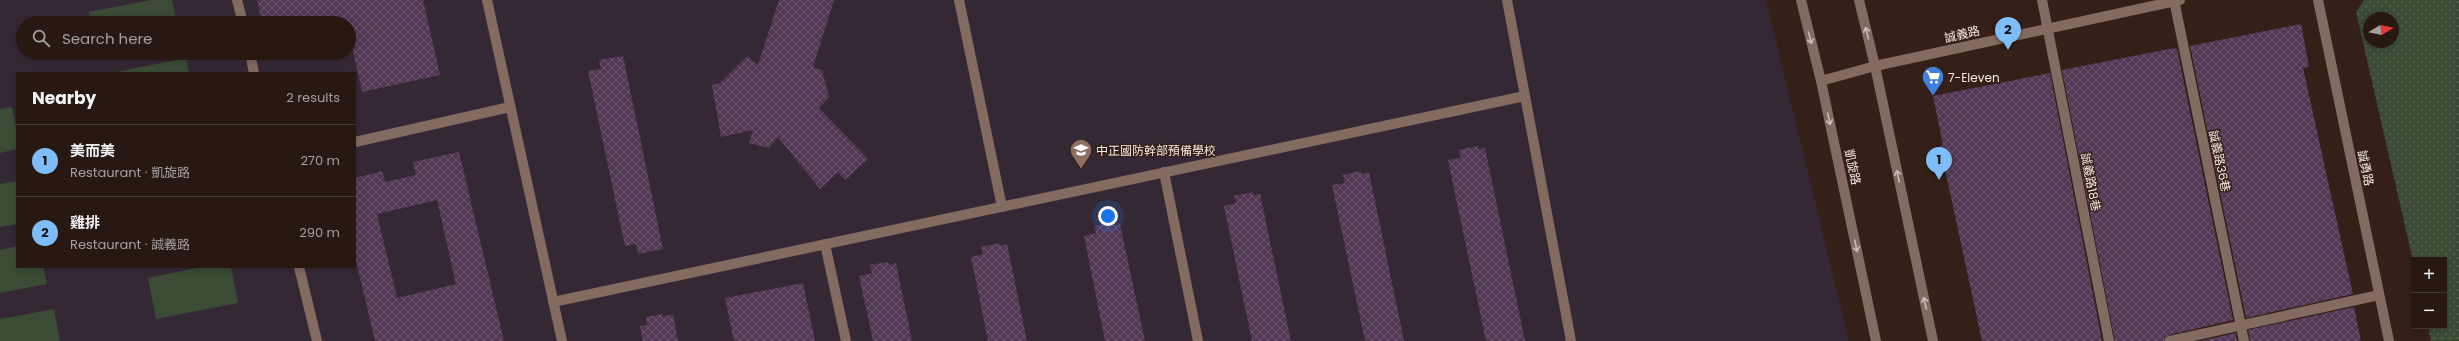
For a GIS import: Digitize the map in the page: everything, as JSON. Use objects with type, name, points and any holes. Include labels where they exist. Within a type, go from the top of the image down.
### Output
[{"type":"street","points":[[237,0],[241,16]]},
{"type":"street","points":[[488,0],[562,341]]},
{"type":"street","points":[[959,0],[1002,207]]},
{"type":"street","points":[[1507,0],[1571,341]]},
{"type":"street","name":"凱旋路","points":[[1801,0],[1821,81],[1876,341]]},
{"type":"street","points":[[1859,0],[1875,66],[1933,341]]},
{"type":"street","name":"誠義路18巷","points":[[2042,0],[2109,341]]},
{"type":"street","name":"誠義路","points":[[1821,81],[1875,66],[2176,0]]},
{"type":"street","name":"誠義路36巷","points":[[2176,0],[2244,341]]},
{"type":"street","name":"誠勇路","points":[[2318,0],[2389,341]]},
{"type":"street","points":[[251,60],[254,72]]},
{"type":"street","points":[[553,302],[1525,96]]},
{"type":"street","points":[[356,142],[510,107]]},
{"type":"street","points":[[1164,172],[1198,341]]},
{"type":"street","points":[[825,244],[846,341]]},
{"type":"street","points":[[300,268],[317,341]]},
{"type":"street","points":[[2170,341],[2379,295]]},
{"type":"shaded area","name":"中正國防幹部預備學校","points":[[0,0],[1766,0],[1849,341],[0,341]]},
{"type":"green space","points":[[151,0],[172,0],[175,16],[90,16],[89,12]]},
{"type":"green space","points":[[2364,0],[2459,0],[2459,341],[2431,341],[2429,329],[2447,329],[2447,257],[2412,257],[2364,48],[2399,48],[2399,12],[2363,12],[2363,43],[2356,12]]},
{"type":"green space","points":[[176,60],[186,60],[189,72],[117,72]]},
{"type":"green space","points":[[12,107],[16,127],[16,149],[0,153],[0,109]]},
{"type":"green space","points":[[16,181],[16,224],[0,227],[0,184]]},
{"type":"green space","points":[[16,246],[16,268],[43,268],[47,284],[0,293],[0,250]]},
{"type":"green space","points":[[196,268],[231,268],[238,303],[156,319],[148,278]]},
{"type":"green space","points":[[54,309],[60,341],[0,341],[0,319]]},
{"type":"building","points":[[257,0],[423,0],[440,75],[362,92],[355,60],[356,16],[260,16]]},
{"type":"building","points":[[779,0],[834,0],[813,67],[822,70],[829,97],[819,108],[868,159],[845,180],[838,172],[820,189],[778,137],[769,148],[749,143],[753,130],[721,137],[712,85],[720,83],[747,56],[758,65]]},
{"type":"building","points":[[2301,24],[2309,67],[2303,68],[2353,294],[2246,318],[2190,46]]},
{"type":"building","points":[[2174,48],[2177,49],[2233,320],[2169,335],[2164,341],[2115,341],[2062,70]]},
{"type":"building","points":[[623,56],[663,249],[638,254],[636,244],[625,246],[588,71],[601,69],[599,60]]},
{"type":"building","points":[[2050,73],[2102,341],[1982,341],[1940,146],[1943,145],[1933,96]]},
{"type":"building","points":[[1478,146],[1478,149],[1485,148],[1525,341],[1486,341],[1448,160],[1461,158],[1459,150]]},
{"type":"building","points":[[459,152],[504,341],[375,341],[356,260],[356,178],[382,171],[385,182],[416,175],[413,162]],"holes":[[[437,200],[456,284],[397,298],[377,214]]]},
{"type":"building","points":[[1361,171],[1362,174],[1369,172],[1404,341],[1365,341],[1332,185],[1345,183],[1343,175]]},
{"type":"building","points":[[1253,192],[1253,195],[1260,194],[1291,341],[1252,341],[1224,206],[1236,203],[1234,196]]},
{"type":"building","points":[[1113,222],[1113,225],[1120,224],[1145,341],[1105,341],[1084,236],[1096,233],[1094,226]]},
{"type":"building","points":[[1000,243],[1001,246],[1007,244],[1027,341],[988,341],[971,257],[983,254],[981,247]]},
{"type":"building","points":[[888,262],[889,265],[896,263],[912,341],[873,341],[859,276],[872,273],[870,265]]},
{"type":"building","points":[[803,283],[815,341],[734,341],[725,298]]},
{"type":"building","points":[[2354,307],[2361,341],[2250,341],[2248,330]]},
{"type":"building","points":[[662,314],[663,317],[673,314],[678,341],[643,341],[640,326],[647,325],[646,317]]},
{"type":"building","points":[[2236,333],[2237,341],[2200,341]]},
{"type":"place","name":"雞排","points":[[2008,50]]},
{"type":"place","name":"7-Eleven","points":[[1933,96]]},
{"type":"place","name":"中正國防幹部預備學校","points":[[1081,170]]},
{"type":"place","name":"美而美","points":[[1939,180]]}]
